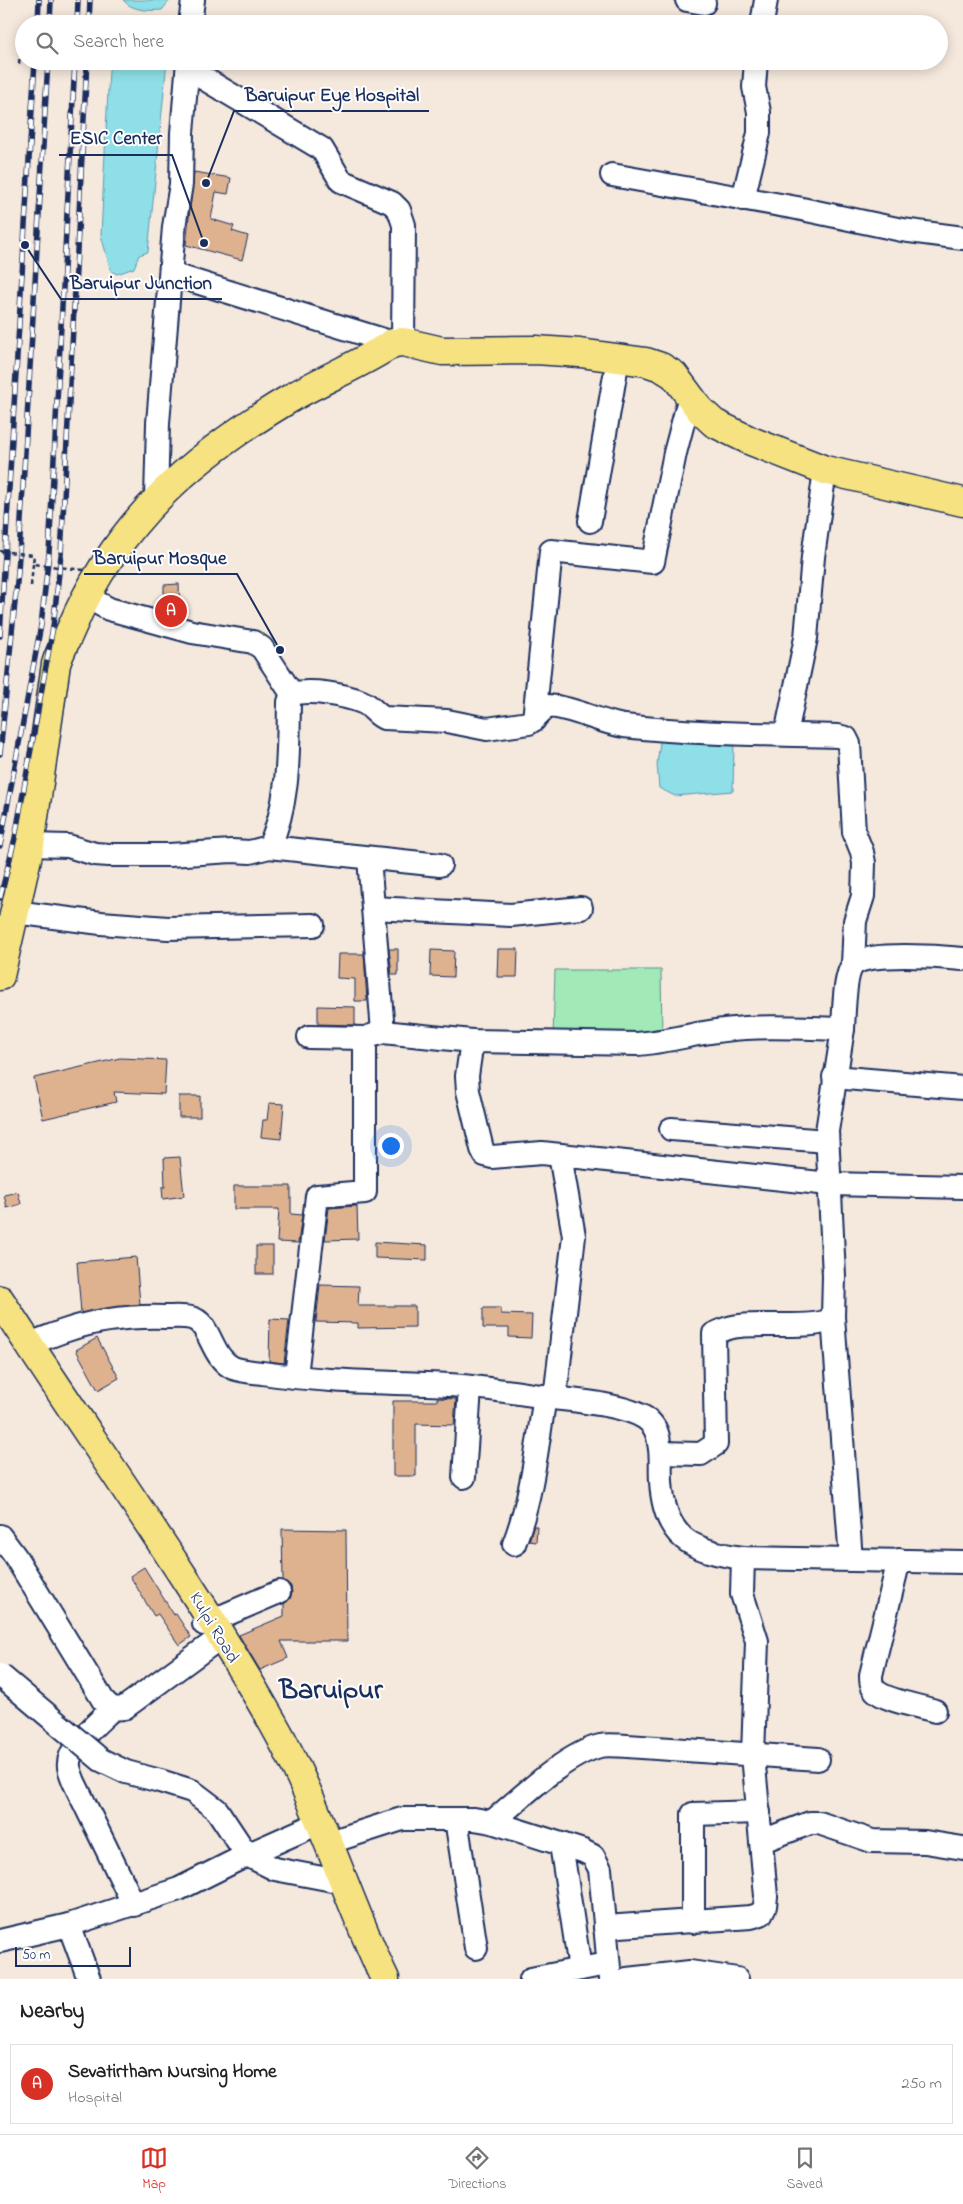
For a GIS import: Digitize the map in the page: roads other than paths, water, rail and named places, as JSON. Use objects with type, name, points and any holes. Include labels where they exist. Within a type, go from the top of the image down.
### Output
[{"type":"main road","points":[[0,976],[30,845],[56,664],[85,583],[156,499],[214,449],[296,395],[398,343],[442,351],[536,350],[646,362],[661,367],[674,375],[700,410],[714,423],[751,441],[825,470],[963,502]]},
{"type":"main road","name":"Kulpi Road","points":[[0,1300],[167,1551],[212,1628],[278,1732],[292,1759],[386,1979]]},
{"type":"street","points":[[191,15],[193,0]]},
{"type":"street","points":[[764,15],[766,0]]},
{"type":"street","points":[[156,499],[158,423],[174,227],[181,184],[182,133],[188,70]]},
{"type":"street","points":[[171,274],[398,343],[404,225],[399,210],[392,204],[341,181],[322,149],[196,70]]},
{"type":"street","points":[[743,199],[759,133],[759,112],[754,86],[755,70]]},
{"type":"street","points":[[612,175],[797,208],[902,230],[963,238]]},
{"type":"street","points":[[590,521],[618,358]]},
{"type":"street","points":[[534,720],[551,551],[653,562],[674,453],[690,396]]},
{"type":"street","points":[[786,734],[806,638],[813,557],[825,470]]},
{"type":"street","points":[[85,583],[109,609],[192,632],[254,642],[262,648],[292,694]]},
{"type":"street","points":[[292,694],[316,692],[363,702],[376,714],[384,718],[448,721],[487,729],[529,724],[542,708],[553,706],[607,724],[838,736],[846,738],[854,832],[864,863],[863,896],[855,921],[853,964],[849,974],[826,1131],[834,1276],[833,1317],[851,1560]]},
{"type":"street","points":[[270,847],[275,836],[283,801],[288,765],[289,702],[292,694]]},
{"type":"street","points":[[30,845],[68,846],[95,854],[169,855],[232,851],[250,852],[270,847],[440,865]]},
{"type":"street","points":[[296,1376],[317,1196],[365,1192],[374,1035],[373,908],[369,858]]},
{"type":"street","points":[[373,908],[511,915],[581,908]]},
{"type":"street","points":[[14,912],[102,923],[168,928],[313,926]]},
{"type":"street","points":[[853,964],[864,958],[900,956],[963,960]]},
{"type":"street","points":[[309,1037],[374,1035],[472,1041],[637,1044],[662,1042],[721,1030],[755,1027],[842,1029]]},
{"type":"street","points":[[472,1041],[467,1076],[468,1091],[485,1155],[492,1158],[528,1153],[829,1184],[963,1187]]},
{"type":"street","points":[[834,1077],[963,1088]]},
{"type":"street","points":[[671,1129],[828,1141]]},
{"type":"street","points":[[514,1544],[524,1518],[550,1397],[574,1236],[560,1155]]},
{"type":"street","points":[[661,1453],[701,1454],[716,1444],[714,1334],[730,1327],[804,1324],[822,1322],[833,1317]]},
{"type":"street","points":[[28,1344],[65,1330],[98,1322],[129,1318],[191,1318],[203,1324],[211,1344],[223,1361],[233,1368],[366,1383],[428,1384],[470,1388],[550,1397],[630,1411],[654,1426],[661,1453],[663,1504],[677,1533],[695,1546],[718,1554],[743,1558],[963,1562]]},
{"type":"street","points":[[464,1477],[470,1388]]},
{"type":"street","points":[[0,1536],[15,1556],[103,1700],[112,1709]]},
{"type":"street","points":[[606,1927],[750,1918],[761,1914],[765,1906],[762,1841],[753,1755],[757,1641],[742,1594],[743,1558]]},
{"type":"street","points":[[899,1560],[871,1675],[872,1684],[876,1691],[884,1696],[935,1711]]},
{"type":"street","points":[[134,1905],[74,1782],[69,1766],[70,1756],[77,1744],[112,1709],[124,1708],[212,1628],[278,1592]]},
{"type":"street","points":[[0,1675],[101,1760],[126,1772],[192,1790],[217,1810],[247,1855],[275,1869],[343,1882]]},
{"type":"street","points":[[492,1822],[568,1760],[584,1751],[602,1746],[627,1746],[818,1760]]},
{"type":"street","points":[[693,1922],[693,1814],[759,1812]]},
{"type":"street","points":[[0,1941],[69,1925],[134,1905],[179,1889],[247,1855],[323,1833],[402,1819],[474,1818],[562,1844],[593,1856],[600,1869],[610,1971],[580,1969],[531,1979]]},
{"type":"street","points":[[456,1819],[476,1948]]},
{"type":"street","points":[[762,1841],[810,1823],[819,1823],[872,1841],[925,1842],[963,1848]]},
{"type":"street","points":[[562,1844],[580,1969]]},
{"type":"street","points":[[69,1925],[89,1979]]},
{"type":"street","points":[[628,1979],[690,1972],[737,1979]]},
{"type":"water","points":[[123,0],[170,0],[162,10],[141,10],[127,4]]},
{"type":"water","points":[[109,70],[166,70],[148,252],[139,255],[134,268],[117,274],[111,271],[101,235]]},
{"type":"water","points":[[661,735],[734,740],[733,791],[675,796],[659,788],[657,764]]},
{"type":"railway","points":[[38,15],[39,0]]},
{"type":"railway","points":[[50,15],[51,0]]},
{"type":"railway","points":[[77,15],[78,0]]},
{"type":"railway","points":[[89,15],[90,0]]},
{"type":"railway","points":[[0,636],[34,70]]},
{"type":"railway","points":[[0,754],[18,572],[47,70]]},
{"type":"railway","points":[[0,846],[41,625],[49,553],[75,70]]},
{"type":"railway","points":[[0,898],[15,838],[53,627],[61,555],[87,70]]},
{"type":"place","name":"Baruipur Eye Hospital","points":[[206,183]]},
{"type":"place","name":"ESIC Center","points":[[204,243]]},
{"type":"place","name":"Baruipur Junction","points":[[25,245]]},
{"type":"place","name":"Sevatirtham Nursing Home","points":[[171,611]]},
{"type":"place","name":"Baruipur Mosque","points":[[280,650]]},
{"type":"district","name":"Baruipur","points":[[331,1688]]}]
